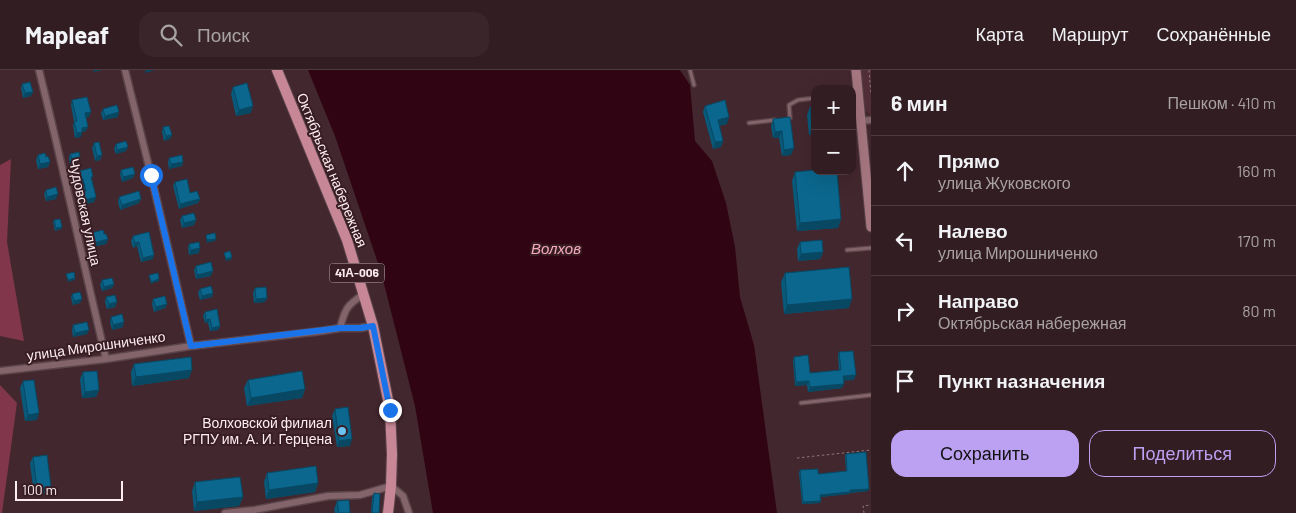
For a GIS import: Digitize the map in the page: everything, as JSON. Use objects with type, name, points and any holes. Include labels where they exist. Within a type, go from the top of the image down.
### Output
[{"type":"main road","name":"Октябрьская набережная","points":[[277,70],[347,240],[373,326],[390,410],[391,486]]},
{"type":"main road","name":"41А-006","points":[[388,513],[391,486]]},
{"type":"street","name":"Чудовская улица","points":[[39,70],[62,162],[86,277],[106,359]]},
{"type":"street","points":[[125,70],[191,346]]},
{"type":"street","points":[[855,85],[856,70]]},
{"type":"street","points":[[856,100],[860,121],[871,227]]},
{"type":"street","points":[[860,121],[871,120]]},
{"type":"street","points":[[340,328],[343,316],[350,303],[364,294]]},
{"type":"street","name":"улица Мирошниченко","points":[[0,371],[340,328],[373,326]]},
{"type":"street","points":[[225,513],[254,510],[328,496],[360,495],[391,486],[403,496],[409,513]]},
{"type":"lane","points":[[690,70],[694,85]]},
{"type":"lane","points":[[749,123],[790,118],[790,105],[798,100],[811,98]]},
{"type":"lane","points":[[847,250],[871,248]]},
{"type":"lane","points":[[801,403],[871,395]]},
{"type":"path","points":[[869,70],[871,94]]},
{"type":"path","points":[[797,458],[871,450]]},
{"type":"path","points":[[864,513],[863,506],[871,505]]},
{"type":"shaded area","points":[[861,70],[871,70],[871,115],[865,110]]},
{"type":"shaded area","points":[[11,159],[7,242],[24,341],[0,336],[0,165]]},
{"type":"shaded area","points":[[0,385],[17,403],[2,513],[0,513]]},
{"type":"water","name":"Волхов","points":[[308,70],[680,70],[690,85],[695,141],[712,161],[726,203],[735,247],[740,297],[754,345],[777,513],[433,513],[415,406],[381,272],[335,136]]},
{"type":"building","points":[[30,82],[33,92],[25,93],[22,84]]},
{"type":"building","points":[[247,83],[253,106],[239,110],[233,87]]},
{"type":"building","points":[[87,97],[91,112],[85,113],[88,127],[82,128],[82,132],[77,133],[74,122],[77,121],[72,100]]},
{"type":"building","points":[[725,100],[729,117],[718,120],[723,141],[715,142],[705,106]]},
{"type":"building","points":[[117,105],[119,112],[105,116],[103,109]]},
{"type":"building","points":[[790,117],[794,148],[784,150],[782,131],[775,132],[773,119]]},
{"type":"building","points":[[169,126],[172,135],[166,136],[163,127]]},
{"type":"building","points":[[126,141],[128,147],[117,150],[116,144]]},
{"type":"building","points":[[99,142],[102,155],[97,156],[94,143]]},
{"type":"building","points":[[79,152],[80,158],[72,159],[70,154]]},
{"type":"building","points":[[45,153],[50,162],[40,164],[38,155]]},
{"type":"building","points":[[182,155],[183,162],[171,164],[169,158]]},
{"type":"building","points":[[133,167],[135,174],[123,177],[121,170]]},
{"type":"building","points":[[91,168],[93,177],[91,177],[96,197],[82,201],[80,193],[86,191],[83,179],[78,180],[76,172]]},
{"type":"building","points":[[811,170],[811,175],[837,175],[841,219],[800,223],[795,172]]},
{"type":"building","points":[[187,179],[190,193],[197,191],[200,199],[180,204],[175,182]]},
{"type":"building","points":[[56,187],[58,194],[47,197],[46,190]]},
{"type":"building","points":[[139,191],[141,199],[122,205],[119,197]]},
{"type":"building","points":[[194,213],[196,220],[184,223],[182,216]]},
{"type":"building","points":[[60,219],[62,227],[56,228],[54,220]]},
{"type":"building","points":[[103,230],[108,239],[93,243],[91,233]]},
{"type":"building","points":[[149,232],[154,255],[143,258],[139,242],[135,243],[133,236]]},
{"type":"building","points":[[215,233],[216,239],[207,240],[206,235]]},
{"type":"building","points":[[822,240],[823,252],[801,254],[800,242]]},
{"type":"building","points":[[199,242],[200,248],[191,250],[189,244]]},
{"type":"building","points":[[230,251],[232,257],[226,259],[224,253]]},
{"type":"building","points":[[211,262],[213,271],[197,275],[196,266]]},
{"type":"building","points":[[849,267],[852,299],[787,305],[785,273]]},
{"type":"building","points":[[74,272],[75,278],[68,280],[66,274]]},
{"type":"building","points":[[158,273],[159,279],[151,282],[149,275]]},
{"type":"building","points":[[112,278],[114,284],[104,287],[102,280]]},
{"type":"building","points":[[211,286],[213,293],[202,296],[200,289]]},
{"type":"building","points":[[266,287],[267,298],[256,299],[255,288]]},
{"type":"building","points":[[80,292],[82,299],[74,301],[72,294]]},
{"type":"building","points":[[115,295],[117,302],[109,304],[106,297]]},
{"type":"building","points":[[165,296],[167,304],[156,307],[153,299]]},
{"type":"building","points":[[217,309],[220,326],[212,328],[210,319],[206,320],[205,312]]},
{"type":"building","points":[[122,314],[124,322],[113,325],[111,317]]},
{"type":"building","points":[[87,322],[89,330],[75,333],[73,325]]},
{"type":"building","points":[[853,351],[856,375],[843,376],[844,384],[810,387],[809,381],[796,382],[794,357],[808,355],[810,373],[841,370],[839,352]]},
{"type":"building","points":[[191,357],[192,370],[136,377],[134,364]]},
{"type":"building","points":[[97,371],[99,390],[85,392],[83,372]]},
{"type":"building","points":[[302,371],[305,389],[251,398],[248,380]]},
{"type":"building","points":[[34,380],[39,413],[28,415],[23,381]]},
{"type":"building","points":[[348,407],[352,439],[339,441],[335,409]]},
{"type":"building","points":[[866,452],[869,489],[820,495],[821,501],[803,502],[800,470],[818,469],[818,474],[847,471],[846,454]]},
{"type":"building","points":[[47,455],[51,487],[37,488],[33,457]]},
{"type":"building","points":[[316,466],[318,483],[269,490],[267,473]]},
{"type":"building","points":[[240,477],[243,497],[197,502],[195,482]]},
{"type":"building","points":[[374,493],[380,494],[379,513],[372,513]]},
{"type":"building","points":[[349,500],[350,513],[339,513],[337,501]]},
{"type":"place","name":"Волховской филиал РГПУ им. А. И. Герцена","points":[[342,431]]},
{"type":"route","points":[[151,175],[191,346],[340,328],[373,326],[390,410]]}]
